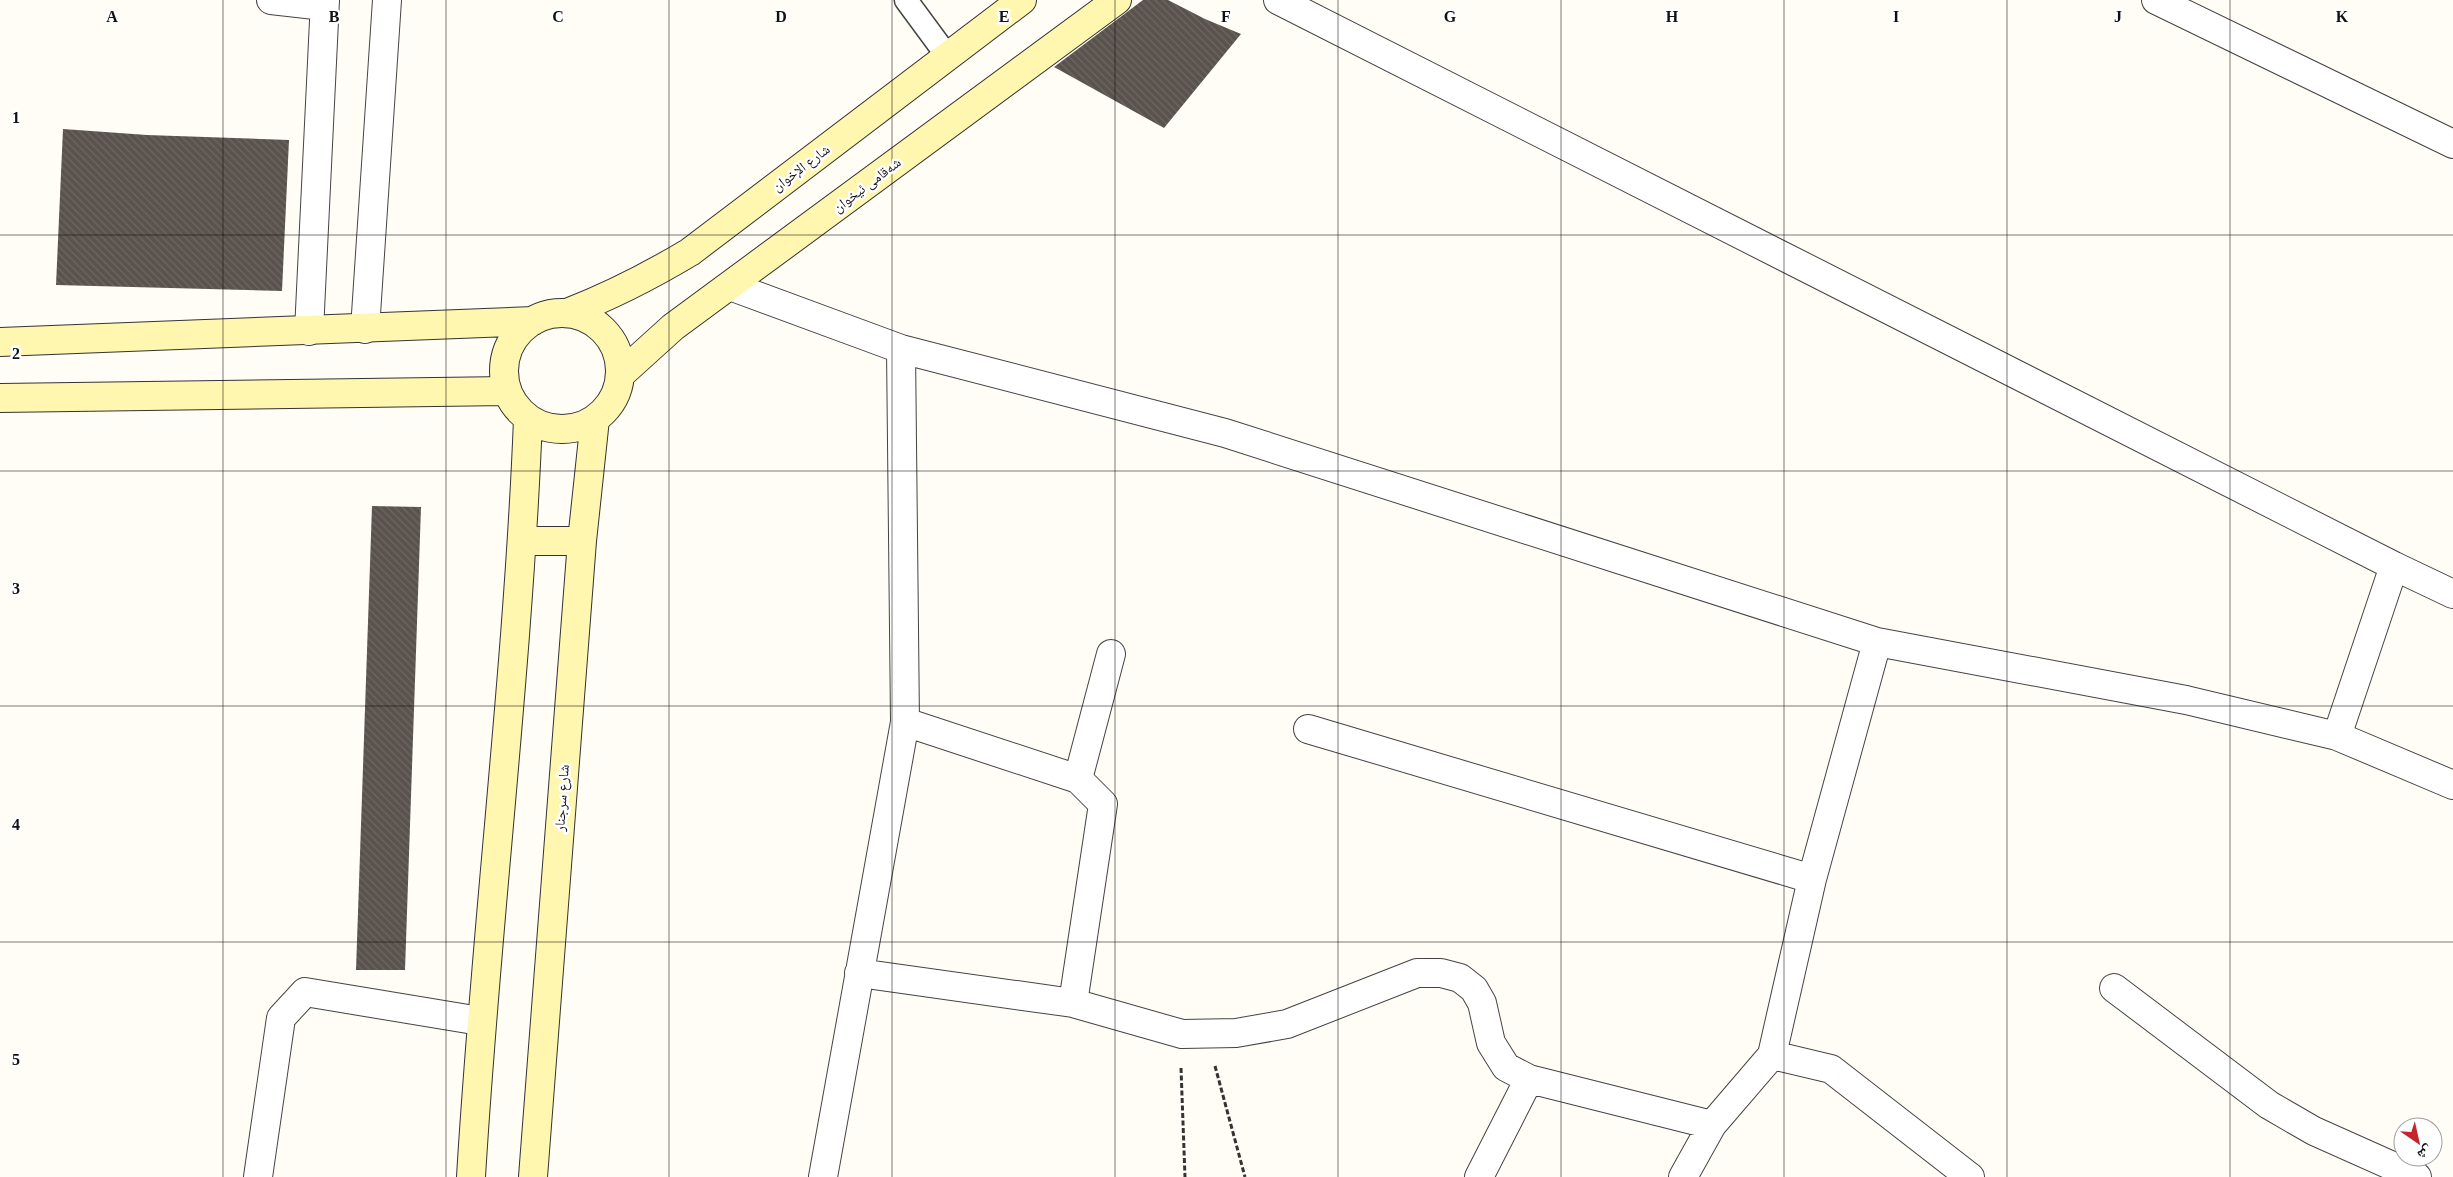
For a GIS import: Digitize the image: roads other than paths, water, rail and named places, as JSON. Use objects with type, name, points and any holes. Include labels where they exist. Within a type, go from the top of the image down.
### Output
[{"type":"main road","name":"شارع الإخوان","points":[[567,314],[635,284],[690,252],[1022,0]]},
{"type":"main road","name":"شەقامی ئیخوان","points":[[620,375],[673,327],[1117,0]]},
{"type":"main road","points":[[549,314],[567,314],[584,317],[599,327],[611,340],[618,356],[620,375],[616,391],[607,407],[595,419],[579,427],[561,430],[544,426],[528,419],[515,406],[507,391],[504,376],[508,352],[520,331],[533,321],[549,314]]},
{"type":"main road","points":[[0,342],[533,321]]},
{"type":"main road","points":[[0,398],[507,391]]},
{"type":"main road","points":[[471,1177],[480,1021],[523,541],[528,419]]},
{"type":"main road","name":"شارع سرجنار","points":[[534,1177],[582,541],[595,419]]},
{"type":"main road","points":[[523,541],[582,541]]},
{"type":"street","points":[[271,0],[324,3],[309,331]]},
{"type":"street","points":[[365,329],[387,0]]},
{"type":"street","points":[[1278,0],[2394,566],[2453,594]]},
{"type":"street","points":[[2156,0],[2453,144]]},
{"type":"street","points":[[730,286],[901,349],[1225,433],[1877,642],[2186,700],[2337,736],[2453,784]]},
{"type":"street","points":[[823,1177],[905,722],[901,349]]},
{"type":"street","points":[[2337,736],[2394,566]]},
{"type":"street","points":[[1683,1177],[1712,1125],[1772,1055],[1812,879],[1877,642]]},
{"type":"street","points":[[1078,779],[1111,654]]},
{"type":"street","points":[[905,722],[1078,779],[1103,804],[1073,1003]]},
{"type":"street","points":[[1308,729],[1812,879]]},
{"type":"street","points":[[859,973],[1073,1003],[1182,1034],[1236,1033],[1288,1024],[1417,973],[1441,973],[1460,978],[1474,989],[1482,1002],[1491,1043],[1506,1067],[1529,1079],[1712,1125]]},
{"type":"street","points":[[2114,988],[2269,1105],[2314,1131],[2417,1177]]},
{"type":"street","points":[[258,1177],[281,1018],[305,992],[480,1021]]},
{"type":"street","points":[[1772,1055],[1830,1068],[1970,1177]]},
{"type":"street","points":[[1479,1177],[1529,1079]]},
{"type":"lane","points":[[906,0],[948,57]]}]
